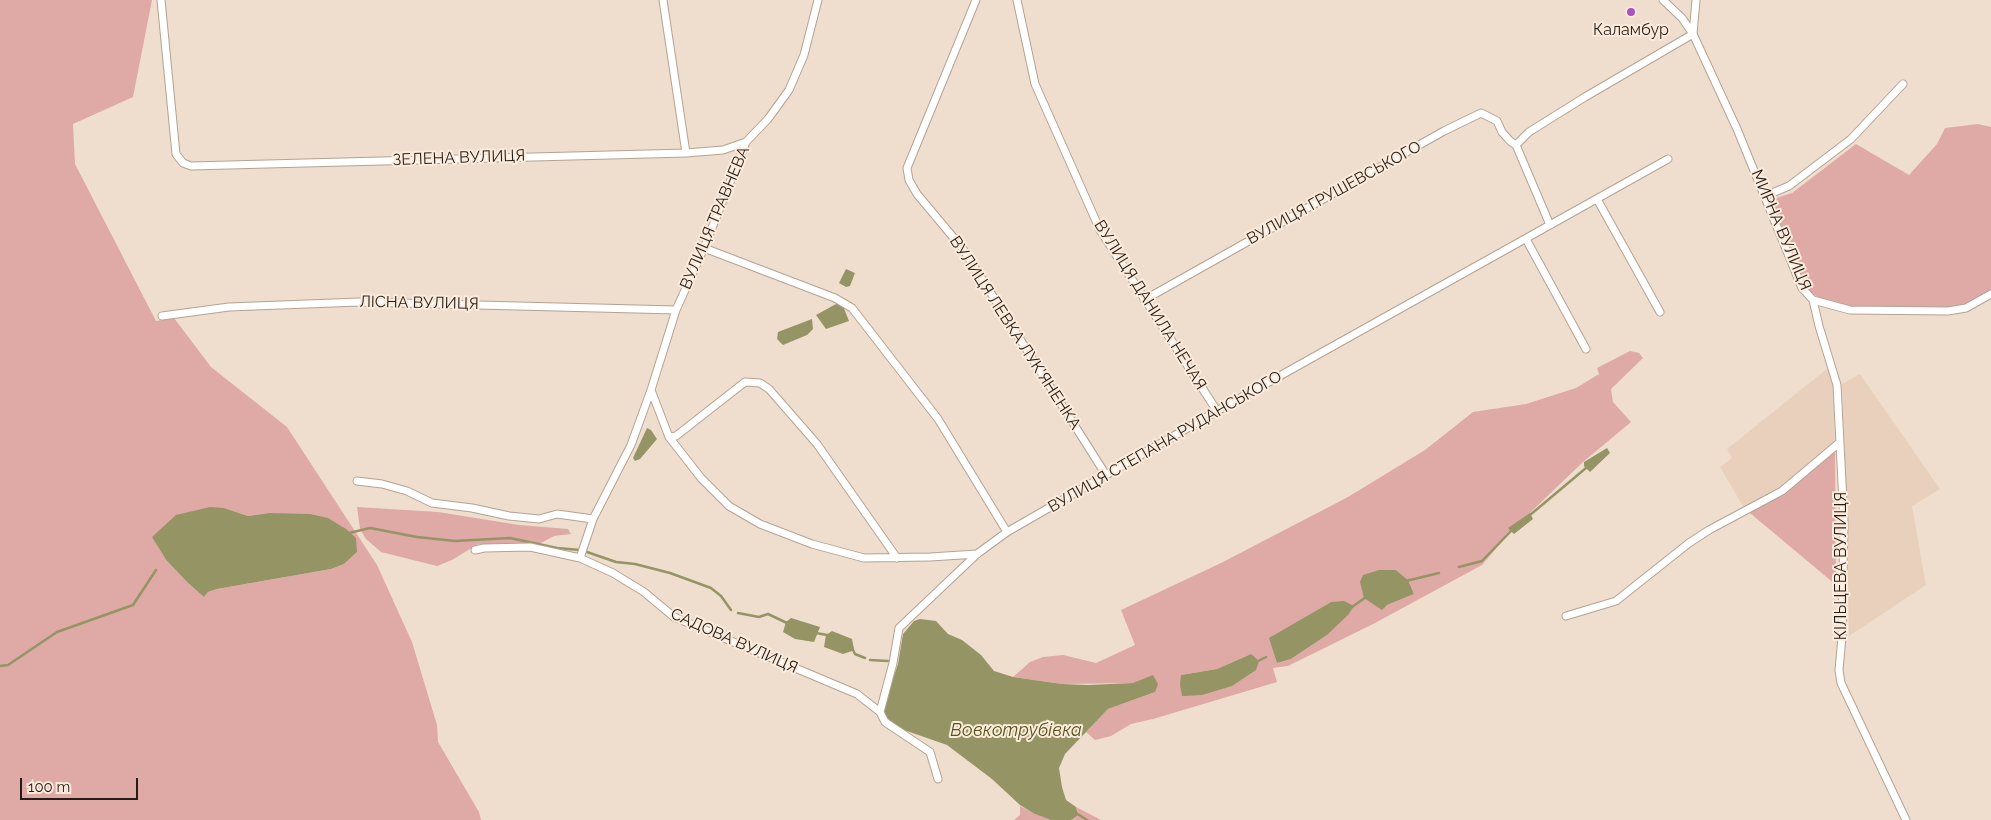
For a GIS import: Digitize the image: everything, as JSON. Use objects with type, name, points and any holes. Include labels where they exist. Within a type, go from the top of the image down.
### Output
[{"type":"street","name":"ЗЕЛЕНА ВУЛИЦЯ","points":[[161,0],[176,154],[183,164],[198,166],[686,153],[723,150],[746,142]]},
{"type":"street","points":[[663,0],[686,153]]},
{"type":"street","name":"ВУЛИЦЯ ТРАВНЕВА","points":[[580,558],[593,519],[631,445],[651,390],[676,310],[704,248],[746,142],[768,119],[789,90],[804,55],[818,0]]},
{"type":"street","name":"ВУЛИЦЯ ЛЕВКА ЛУК'ЯНЕНКА","points":[[976,0],[907,168],[909,180],[917,194],[963,249],[1106,475]]},
{"type":"street","name":"ВУЛИЦЯ ДАНИЛА НЕЧАЯ","points":[[1016,0],[1035,84],[1100,230],[1217,411]]},
{"type":"street","name":"МИРНА ВУЛИЦЯ","points":[[1663,0],[1682,18],[1693,34],[1737,129],[1802,288],[1813,300],[1850,310],[1948,311],[1966,308],[1991,294]]},
{"type":"street","points":[[1516,145],[1530,132],[1693,34],[1696,0]]},
{"type":"street","points":[[1765,196],[1789,186],[1851,139],[1903,84]]},
{"type":"street","name":"ВУЛИЦЯ ГРУШЕВСЬКОГО","points":[[1144,300],[1444,131],[1481,113],[1497,121],[1502,132],[1516,145],[1550,225]]},
{"type":"street","name":"ВУЛИЦЯ СТЕПАНА РУДАНСЬКОГО","points":[[880,712],[894,663],[899,628],[977,554],[1008,532],[1217,411],[1668,159]]},
{"type":"street","points":[[1597,199],[1660,312]]},
{"type":"street","points":[[1526,239],[1586,349]]},
{"type":"street","points":[[704,248],[835,298],[852,308],[938,419],[1008,532]]},
{"type":"street","name":"КІЛЬЦЕВА ВУЛИЦЯ","points":[[1813,300],[1819,326],[1838,385],[1844,522],[1842,637],[1839,670],[1842,683],[1906,820]]},
{"type":"street","name":"ЛІСНА ВУЛИЦЯ","points":[[162,316],[229,307],[359,302],[676,310]]},
{"type":"street","points":[[669,437],[676,436],[745,382],[760,382],[769,389],[816,444],[897,558]]},
{"type":"street","points":[[651,390],[669,437],[701,478],[729,506],[760,524],[812,544],[864,558],[977,554]]},
{"type":"street","points":[[1566,616],[1616,601],[1689,543],[1709,530],[1782,491],[1840,444]]},
{"type":"street","points":[[357,481],[382,484],[407,491],[432,503],[472,508],[509,516],[539,519],[557,514],[593,519]]},
{"type":"street","name":"САДОВА ВУЛИЦЯ","points":[[475,550],[484,548],[530,548],[580,558],[621,578],[644,592],[674,617],[857,694],[880,712],[885,722],[930,752],[938,779]]},
{"type":"shaded area","points":[[0,0],[152,0],[133,97],[73,124],[75,164],[156,321],[174,318],[211,367],[287,427],[377,565],[412,642],[437,725],[438,742],[479,812],[481,820],[0,820]],"holes":[[[224,508],[248,516],[269,513],[357,552],[344,564],[331,569],[217,589],[208,592],[204,597],[167,561]]]},
{"type":"shaded area","points":[[1978,124],[1991,127],[1991,290],[1982,297],[1964,305],[1947,308],[1850,307],[1822,300],[1810,292],[1805,286],[1770,200],[1792,193],[1856,144],[1909,175],[1937,144],[1945,128]]},
{"type":"shaded area","points":[[1630,351],[1639,353],[1643,358],[1611,389],[1613,402],[1631,422],[1583,462],[1511,531],[1482,565],[1375,623],[1288,666],[1273,668],[1277,682],[1131,724],[1111,736],[1095,740],[1086,732],[1108,709],[1155,692],[1133,683],[1062,684],[1013,677],[1030,662],[1043,657],[1063,655],[1096,663],[1135,645],[1121,610],[1221,563],[1348,497],[1425,450],[1473,412],[1526,404],[1576,388],[1599,374],[1597,368]],"holes":[[[1396,570],[1408,580],[1414,594],[1387,605],[1371,602],[1364,598]],[[1331,602],[1327,635],[1291,659],[1277,663],[1270,638]],[[1251,654],[1182,696],[1181,675],[1217,669]]]},
{"type":"shaded area","points":[[1828,368],[1833,386],[1835,445],[1781,490],[1744,508],[1720,467],[1732,458],[1727,449]]},
{"type":"shaded area","points":[[1860,374],[1940,489],[1912,506],[1926,585],[1849,636],[1842,384]]},
{"type":"shaded area","points":[[1835,445],[1836,585],[1744,508],[1781,490]]},
{"type":"shaded area","points":[[357,507],[438,512],[519,525],[568,529],[571,534],[554,536],[539,544],[503,546],[478,544],[452,560],[437,566],[381,552],[366,539],[360,529]]},
{"type":"shaded area","points":[[1020,806],[1033,813],[1078,815],[1076,807],[1101,820],[1014,820],[1020,815]]},
{"type":"water","points":[[846,269],[855,273],[850,286],[846,287],[839,283]]},
{"type":"water","points":[[836,304],[843,306],[849,321],[826,329],[816,315]]},
{"type":"water","points":[[812,319],[813,329],[807,335],[783,345],[777,339],[778,332]]},
{"type":"water","points":[[647,428],[651,430],[657,439],[640,459],[635,461],[633,458]]},
{"type":"water","points":[[1607,448],[1610,453],[1590,472],[1584,466],[1584,462]]},
{"type":"water","points":[[210,507],[224,508],[248,516],[269,513],[310,514],[328,518],[346,529],[356,538],[357,552],[344,564],[331,569],[217,589],[208,592],[204,597],[167,561],[152,537],[176,515]]},
{"type":"water","points":[[1530,513],[1533,519],[1514,534],[1508,528]]},
{"type":"water","points":[[1379,570],[1396,570],[1408,580],[1414,594],[1387,605],[1382,610],[1364,598],[1360,582],[1363,575]]},
{"type":"water","points":[[1344,601],[1354,606],[1348,615],[1327,635],[1291,659],[1277,663],[1269,638],[1331,602]]},
{"type":"water","points":[[791,618],[820,627],[814,642],[795,639],[783,632],[786,622]]},
{"type":"water","name":"Вовкотрубівка","points":[[920,619],[936,621],[948,634],[962,640],[981,655],[994,671],[1013,677],[1062,684],[1088,685],[1133,683],[1153,675],[1158,684],[1155,692],[1108,709],[1065,754],[1059,768],[1062,787],[1066,800],[1076,807],[1078,815],[1071,820],[1051,820],[1033,813],[1020,805],[992,779],[947,745],[904,730],[892,723],[884,714],[885,702],[898,664],[903,634],[914,621]]},
{"type":"water","points":[[832,631],[852,639],[854,649],[843,654],[824,647],[826,635]]},
{"type":"water","points":[[1251,654],[1259,661],[1256,670],[1232,686],[1202,695],[1182,696],[1181,675],[1217,669]]},
{"type":"waterway","points":[[1530,515],[1586,468]]},
{"type":"waterway","points":[[349,533],[370,528],[417,537],[455,541],[510,538],[557,548],[580,550]]},
{"type":"waterway","points":[[1459,567],[1482,561],[1512,530]]},
{"type":"waterway","points":[[587,552],[616,562],[635,564],[670,573],[711,588],[721,596],[731,610]]},
{"type":"waterway","points":[[0,666],[8,665],[57,632],[133,605],[156,570]]},
{"type":"waterway","points":[[1406,581],[1439,573]]},
{"type":"waterway","points":[[1352,607],[1366,597]]},
{"type":"waterway","points":[[738,613],[759,617],[768,614],[787,623]]},
{"type":"waterway","points":[[816,633],[827,635]]},
{"type":"waterway","points":[[852,648],[855,654],[865,658]]},
{"type":"waterway","points":[[1256,662],[1266,657]]},
{"type":"waterway","points":[[870,660],[888,661]]},
{"type":"waterway","points":[[1076,813],[1087,820]]},
{"type":"place","name":"Каламбур","points":[[1631,12]]}]
